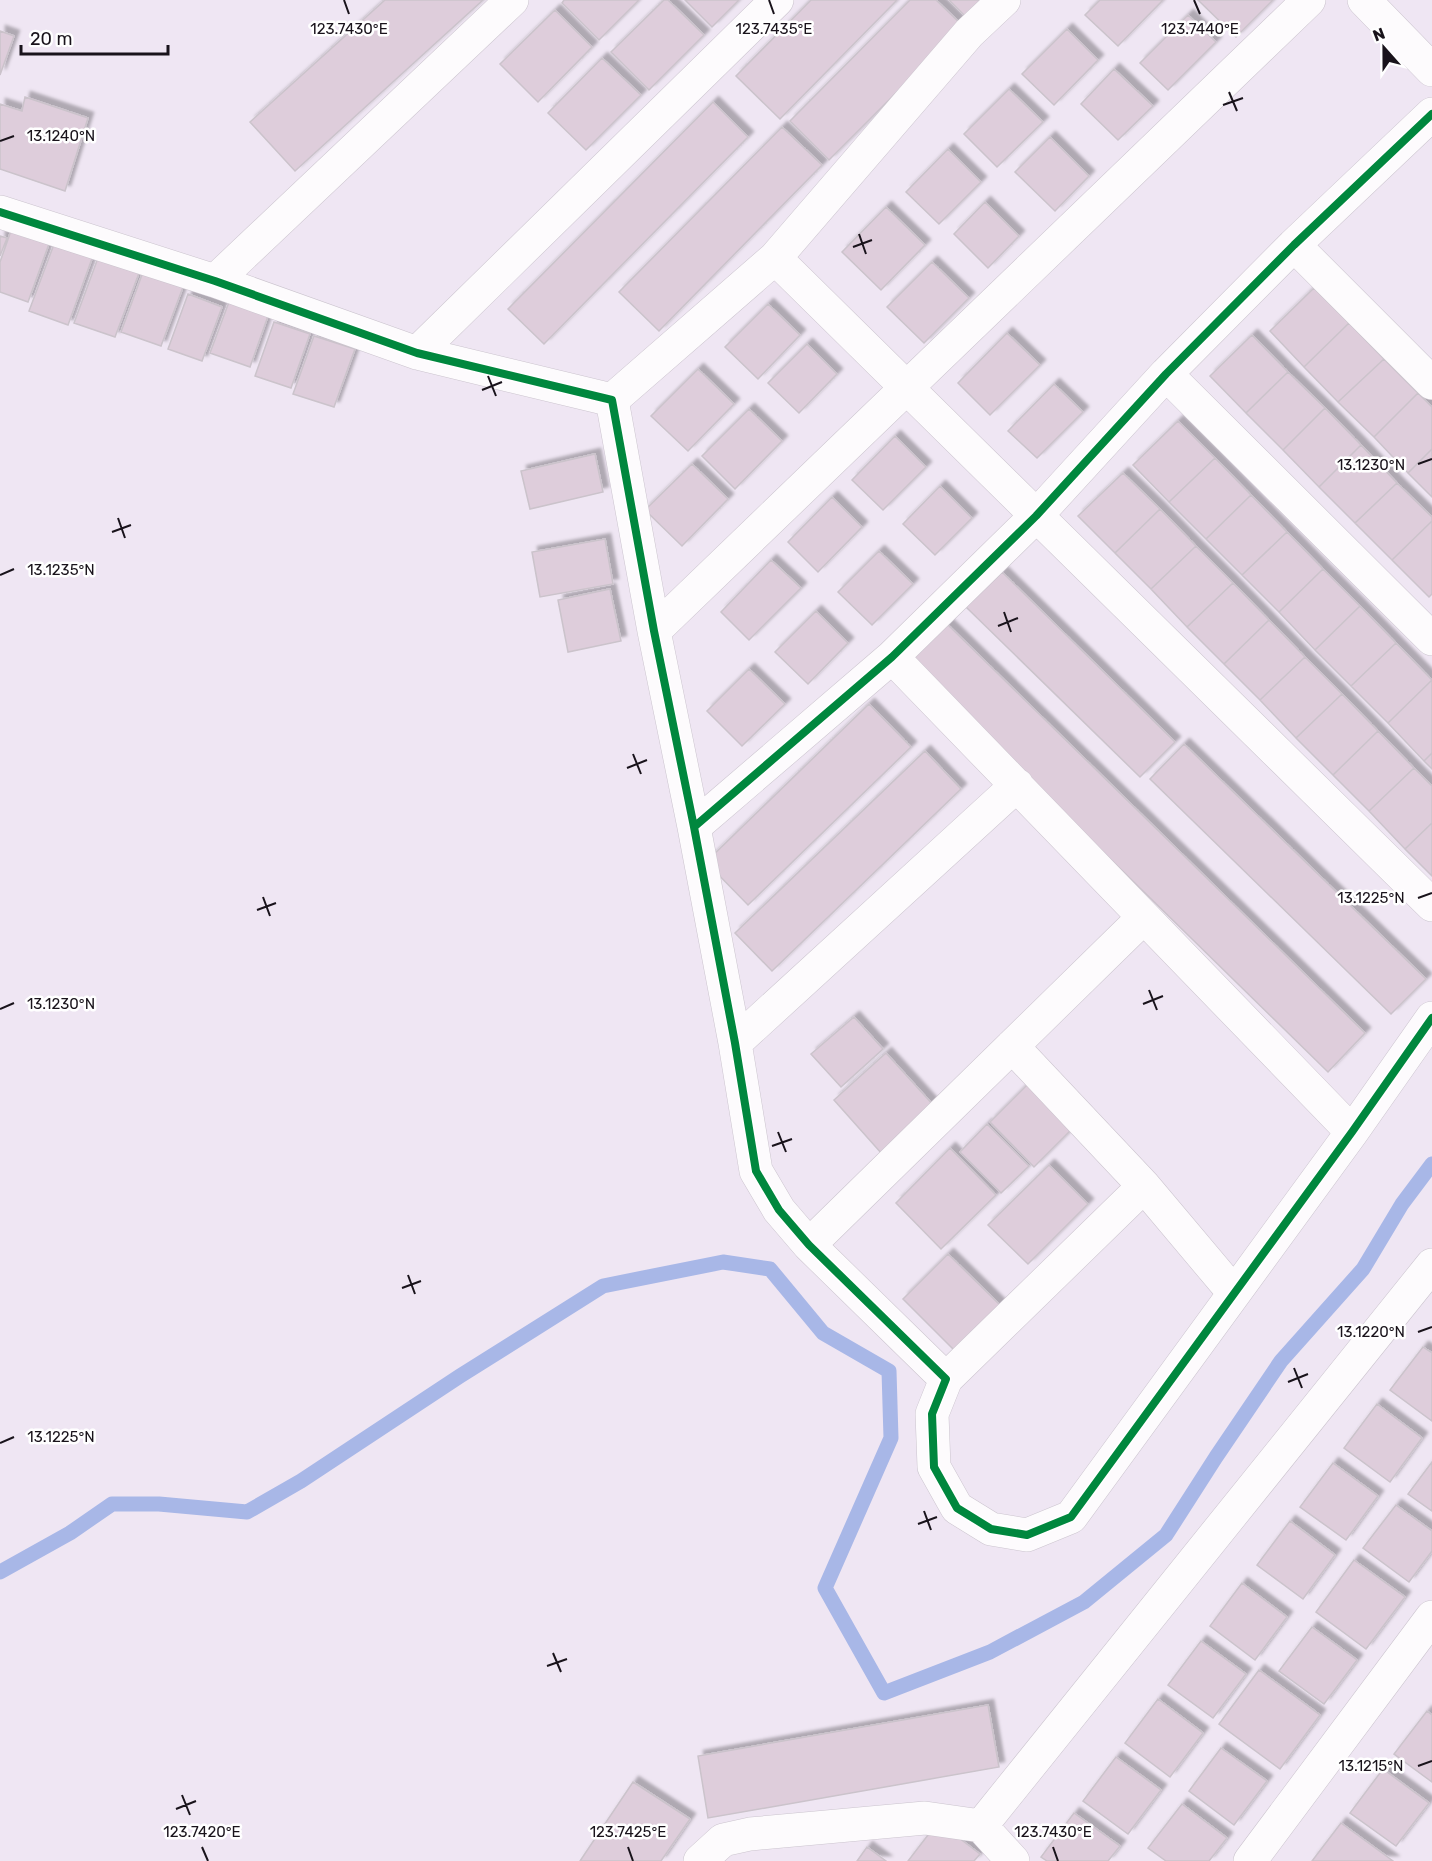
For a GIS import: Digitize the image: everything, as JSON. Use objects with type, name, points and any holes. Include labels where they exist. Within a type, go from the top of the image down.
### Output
[{"type":"street","points":[[215,281],[512,0]]},
{"type":"street","points":[[417,353],[777,0]]},
{"type":"street","points":[[612,400],[775,258],[969,33],[1004,0]]},
{"type":"street","points":[[654,631],[1308,0]]},
{"type":"street","points":[[1364,0],[1432,70]]},
{"type":"street","points":[[694,827],[892,657],[1036,516],[1166,375],[1294,245],[1432,114]]},
{"type":"street","points":[[0,212],[215,281],[417,353],[612,400]]},
{"type":"street","points":[[1294,245],[1432,384]]},
{"type":"street","points":[[775,258],[1432,905]]},
{"type":"street","points":[[1166,375],[1432,639]]},
{"type":"street","points":[[612,400],[654,631],[735,1043],[756,1171],[779,1210],[809,1245],[946,1380]]},
{"type":"street","points":[[892,657],[1352,1132]]},
{"type":"street","points":[[735,1043],[1017,785]]},
{"type":"street","points":[[809,1245],[1143,918]]},
{"type":"street","points":[[1144,1186],[946,1380],[932,1414],[934,1467],[957,1508],[991,1529],[1027,1535],[1071,1517],[1352,1132],[1432,1018]]},
{"type":"street","points":[[1012,1046],[1144,1186],[1234,1293]]},
{"type":"street","points":[[981,1826],[1432,1265]]},
{"type":"street","points":[[1250,1861],[1432,1617]]},
{"type":"street","points":[[700,1861],[723,1840],[750,1834],[925,1818],[981,1826],[1013,1861]]},
{"type":"building","points":[[385,0],[483,0],[295,171],[250,122]]},
{"type":"building","points":[[564,0],[639,0],[599,40],[562,3]]},
{"type":"building","points":[[664,0],[668,0],[704,35],[649,90],[611,52]]},
{"type":"building","points":[[685,0],[739,0],[712,27]]},
{"type":"building","points":[[811,0],[897,0],[780,119],[736,76]]},
{"type":"building","points":[[910,0],[936,0],[963,26],[829,160],[790,121]]},
{"type":"building","points":[[949,0],[992,0],[971,22]]},
{"type":"building","points":[[1100,0],[1163,0],[1118,46],[1085,15]]},
{"type":"building","points":[[1198,0],[1273,0],[1236,37]]},
{"type":"building","points":[[555,10],[592,47],[538,102],[500,64]]},
{"type":"building","points":[[1188,15],[1216,42],[1168,90],[1140,63]]},
{"type":"building","points":[[1067,29],[1098,60],[1054,105],[1022,74]]},
{"type":"building","points":[[0,31],[14,36],[0,75]]},
{"type":"building","points":[[602,58],[641,95],[586,150],[548,113]]},
{"type":"building","points":[[1114,69],[1153,106],[1118,140],[1081,104]]},
{"type":"building","points":[[1009,89],[1043,122],[997,167],[964,134]]},
{"type":"building","points":[[25,97],[88,118],[65,191],[0,169],[0,104],[22,111]]},
{"type":"building","points":[[713,102],[748,137],[544,344],[508,309]]},
{"type":"building","points":[[782,127],[822,165],[659,331],[619,292]]},
{"type":"building","points":[[1050,137],[1089,176],[1055,211],[1015,172]]},
{"type":"building","points":[[948,149],[981,182],[939,224],[906,192]]},
{"type":"building","points":[[985,202],[1019,236],[988,268],[954,234]]},
{"type":"building","points":[[886,207],[925,245],[881,290],[842,252]]},
{"type":"building","points":[[12,228],[50,241],[28,302],[0,292],[0,262]]},
{"type":"building","points":[[0,236],[7,238],[0,256]]},
{"type":"building","points":[[56,239],[94,253],[68,325],[29,311]]},
{"type":"building","points":[[98,258],[139,273],[115,337],[74,323]]},
{"type":"building","points":[[932,262],[969,298],[924,343],[887,307]]},
{"type":"building","points":[[143,272],[183,287],[161,346],[121,332]]},
{"type":"building","points":[[1314,288],[1349,323],[1304,367],[1270,331]]},
{"type":"building","points":[[188,294],[222,307],[202,361],[168,349]]},
{"type":"building","points":[[229,302],[268,316],[250,367],[210,353]]},
{"type":"building","points":[[768,304],[800,335],[758,379],[725,347]]},
{"type":"building","points":[[274,322],[310,334],[291,388],[255,376]]},
{"type":"building","points":[[1349,323],[1384,359],[1338,402],[1304,367]]},
{"type":"building","points":[[1007,333],[1040,365],[990,415],[958,383]]},
{"type":"building","points":[[1252,335],[1288,372],[1246,413],[1210,376]]},
{"type":"building","points":[[314,336],[355,349],[334,407],[293,394]]},
{"type":"building","points":[[807,344],[837,374],[799,413],[768,383]]},
{"type":"building","points":[[1384,359],[1418,393],[1374,437],[1338,402]]},
{"type":"building","points":[[698,369],[734,404],[688,451],[651,416]]},
{"type":"building","points":[[1288,372],[1325,408],[1283,450],[1246,413]]},
{"type":"building","points":[[1054,384],[1083,412],[1037,458],[1008,431]]},
{"type":"building","points":[[1418,393],[1432,407],[1432,449],[1408,473],[1374,437]]},
{"type":"building","points":[[1325,408],[1361,445],[1319,487],[1283,450]]},
{"type":"building","points":[[749,409],[782,441],[735,489],[702,456]]},
{"type":"building","points":[[1178,421],[1215,458],[1169,502],[1133,465]]},
{"type":"building","points":[[895,436],[926,467],[883,510],[852,480]]},
{"type":"building","points":[[1361,445],[1397,483],[1355,523],[1319,487]]},
{"type":"building","points":[[1432,449],[1432,497],[1408,473]]},
{"type":"building","points":[[595,454],[603,492],[530,509],[521,471]]},
{"type":"building","points":[[1215,458],[1251,495],[1206,539],[1169,502]]},
{"type":"building","points":[[692,464],[728,499],[682,546],[645,510]]},
{"type":"building","points":[[1123,473],[1160,509],[1115,553],[1078,516]]},
{"type":"building","points":[[1397,483],[1432,517],[1432,521],[1392,560],[1355,523]]},
{"type":"building","points":[[940,486],[972,518],[935,555],[903,524]]},
{"type":"building","points":[[1251,495],[1287,532],[1242,575],[1206,539]]},
{"type":"building","points":[[832,497],[862,527],[818,572],[788,542]]},
{"type":"building","points":[[1160,509],[1196,546],[1151,589],[1115,553]]},
{"type":"building","points":[[1432,521],[1432,594],[1429,597],[1392,560]]},
{"type":"building","points":[[1287,532],[1323,569],[1279,612],[1242,575]]},
{"type":"building","points":[[605,539],[613,584],[540,597],[532,552]]},
{"type":"building","points":[[1196,546],[1233,583],[1187,627],[1151,589]]},
{"type":"building","points":[[879,551],[913,584],[872,625],[838,592]]},
{"type":"building","points":[[771,560],[801,588],[749,640],[721,612]]},
{"type":"building","points":[[1323,569],[1360,606],[1315,650],[1279,612]]},
{"type":"building","points":[[1002,572],[1175,742],[1140,777],[966,607]]},
{"type":"building","points":[[1233,583],[1269,620],[1224,664],[1187,627]]},
{"type":"building","points":[[610,589],[621,641],[568,652],[558,600]]},
{"type":"building","points":[[1360,606],[1396,643],[1351,686],[1315,650]]},
{"type":"building","points":[[816,611],[848,643],[808,684],[775,652]]},
{"type":"building","points":[[1269,620],[1305,657],[1260,700],[1224,664]]},
{"type":"building","points":[[944,621],[1365,1033],[1328,1072],[907,660]]},
{"type":"building","points":[[1396,643],[1432,680],[1388,723],[1351,686]]},
{"type":"building","points":[[1305,657],[1342,694],[1296,738],[1260,700]]},
{"type":"building","points":[[749,669],[785,704],[742,746],[707,711]]},
{"type":"building","points":[[1432,680],[1432,753],[1424,761],[1388,723]]},
{"type":"building","points":[[1342,694],[1378,731],[1333,775],[1296,738]]},
{"type":"building","points":[[869,704],[911,747],[748,905],[706,862]]},
{"type":"building","points":[[1378,731],[1414,768],[1369,811],[1333,775]]},
{"type":"building","points":[[1184,744],[1426,979],[1391,1014],[1150,779]]},
{"type":"building","points":[[925,751],[961,789],[772,971],[735,933]]},
{"type":"building","points":[[1432,753],[1432,769],[1424,761]]},
{"type":"building","points":[[1414,768],[1432,786],[1432,823],[1405,849],[1369,811]]},
{"type":"building","points":[[1432,823],[1432,876],[1405,849]]},
{"type":"building","points":[[854,1017],[883,1049],[841,1087],[811,1054]]},
{"type":"building","points":[[886,1053],[935,1107],[882,1154],[834,1100]]},
{"type":"building","points":[[1034,1078],[1079,1122],[1034,1167],[990,1122]]},
{"type":"building","points":[[987,1124],[1029,1166],[1001,1193],[960,1152]]},
{"type":"building","points":[[950,1148],[996,1195],[941,1249],[896,1203]]},
{"type":"building","points":[[1049,1165],[1088,1204],[1028,1264],[988,1225]]},
{"type":"building","points":[[948,1254],[1002,1307],[957,1353],[903,1299]]},
{"type":"building","points":[[1423,1347],[1432,1353],[1432,1421],[1390,1390]]},
{"type":"building","points":[[1377,1404],[1422,1438],[1390,1482],[1344,1448]]},
{"type":"building","points":[[1432,1462],[1432,1511],[1408,1494]]},
{"type":"building","points":[[1333,1463],[1378,1496],[1346,1540],[1300,1507]]},
{"type":"building","points":[[1396,1505],[1432,1531],[1432,1551],[1409,1582],[1363,1548]]},
{"type":"building","points":[[1290,1521],[1335,1555],[1303,1599],[1257,1565]]},
{"type":"building","points":[[1354,1560],[1405,1597],[1366,1649],[1316,1612]]},
{"type":"building","points":[[1242,1583],[1287,1617],[1255,1660],[1210,1626]]},
{"type":"building","points":[[1312,1627],[1357,1660],[1324,1704],[1279,1671]]},
{"type":"building","points":[[1201,1641],[1246,1674],[1213,1718],[1168,1685]]},
{"type":"building","points":[[1259,1670],[1320,1715],[1280,1769],[1219,1724]]},
{"type":"building","points":[[1158,1699],[1203,1733],[1170,1777],[1125,1743]]},
{"type":"building","points":[[988,1705],[999,1767],[708,1818],[698,1756]]},
{"type":"building","points":[[1427,1711],[1432,1715],[1432,1782],[1394,1754]]},
{"type":"building","points":[[1221,1748],[1267,1781],[1234,1825],[1189,1791]]},
{"type":"building","points":[[1116,1757],[1161,1790],[1128,1834],[1083,1801]]},
{"type":"building","points":[[1383,1769],[1429,1803],[1396,1846],[1350,1813]]},
{"type":"building","points":[[633,1782],[690,1819],[661,1861],[580,1861]]},
{"type":"building","points":[[1182,1804],[1227,1838],[1209,1861],[1166,1861],[1148,1848]]},
{"type":"building","points":[[1074,1813],[1120,1846],[1108,1861],[1047,1861],[1041,1857]]},
{"type":"building","points":[[938,1822],[980,1854],[974,1861],[908,1861]]},
{"type":"building","points":[[1341,1823],[1393,1861],[1312,1861]]},
{"type":"building","points":[[867,1847],[886,1861],[857,1861]]},
{"type":"waterway","points":[[0,1572],[70,1533],[112,1504],[159,1504],[247,1512],[301,1481],[460,1376],[603,1286],[723,1262],[770,1269],[823,1333],[889,1371],[891,1438],[825,1588],[884,1693],[990,1652],[1084,1602],[1166,1535],[1281,1361],[1363,1269],[1402,1204],[1432,1164]]},
{"type":"cycle path","points":[[0,212],[215,281],[417,353],[612,400],[654,631],[694,827],[892,657],[1036,516],[1166,374],[1294,245],[1432,114]]},
{"type":"cycle path","points":[[694,827],[735,1043],[756,1171],[779,1210],[809,1245],[946,1379],[932,1414],[934,1467],[957,1508],[991,1529],[1027,1535],[1071,1517],[1352,1132],[1432,1018]]}]
